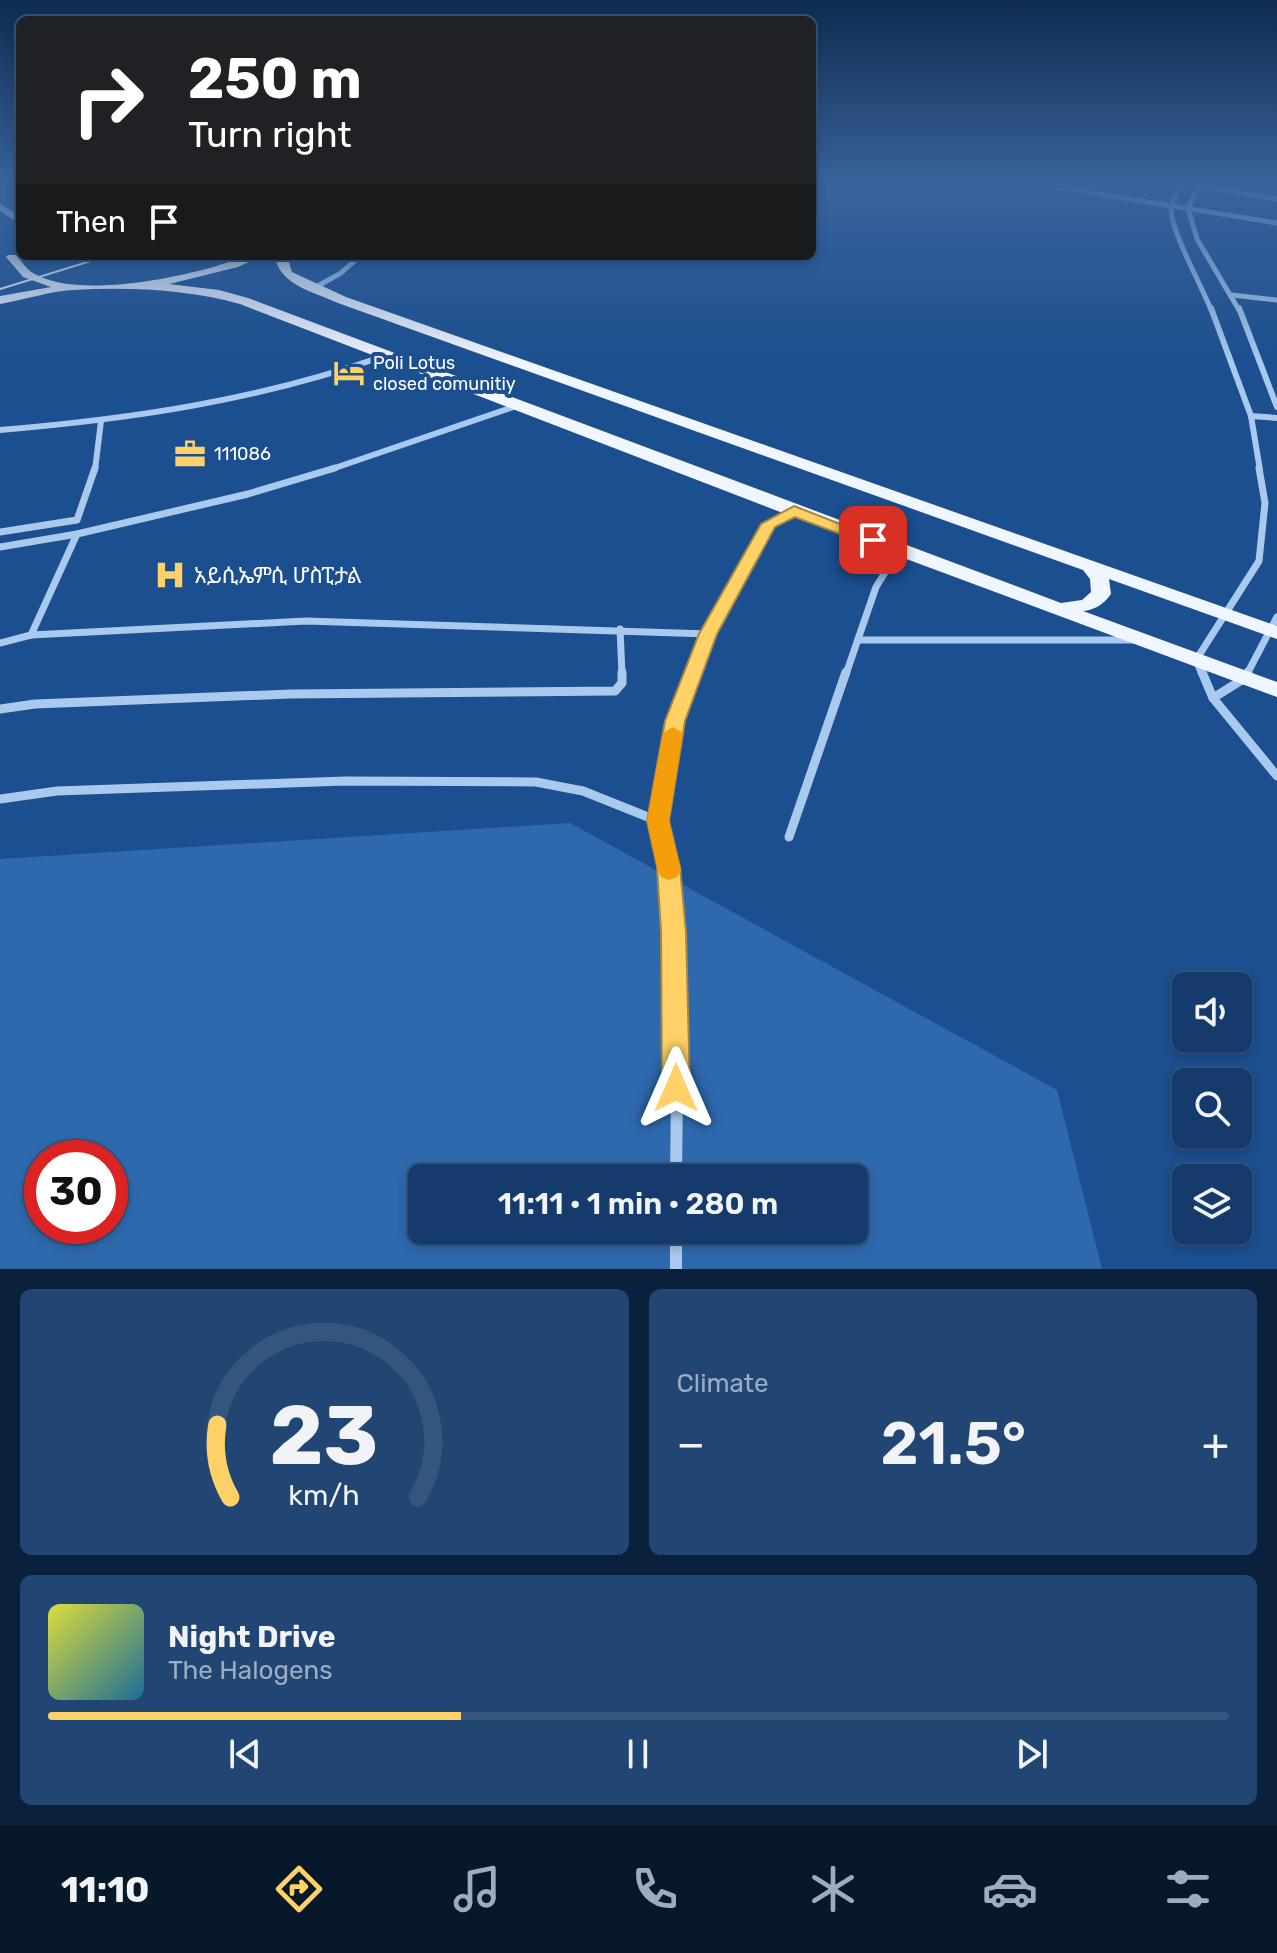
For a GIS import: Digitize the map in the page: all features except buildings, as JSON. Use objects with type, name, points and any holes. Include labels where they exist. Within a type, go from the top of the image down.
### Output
[{"type":"main road","points":[[11,256],[15,268],[28,276],[77,287]]},
{"type":"main road","points":[[0,300],[77,287],[144,285],[215,272],[246,260]]},
{"type":"main road","points":[[282,260],[288,275],[314,288],[1224,615],[1275,627]]},
{"type":"main road","points":[[144,285],[231,297],[1277,690]]},
{"type":"main road","points":[[1056,608],[1088,605],[1101,594],[1099,578],[1088,564]]},
{"type":"street","points":[[1182,243],[1199,277],[1251,416],[1265,503],[1259,561],[1196,660],[1213,698],[1277,776]]},
{"type":"street","points":[[1200,243],[1232,295],[1277,407]]},
{"type":"street","points":[[314,288],[341,273],[356,260]]},
{"type":"street","points":[[1232,295],[1277,300]]},
{"type":"street","points":[[0,430],[101,421],[237,402],[384,356]]},
{"type":"street","points":[[0,547],[77,534],[248,494],[309,477],[516,406]]},
{"type":"street","points":[[1251,416],[1277,418]]},
{"type":"street","points":[[0,532],[77,520],[95,472],[101,421]]},
{"type":"street","points":[[676,1164],[676,969],[669,867],[658,821],[675,721],[708,634],[769,524],[794,511]]},
{"type":"street","points":[[31,635],[77,534]]},
{"type":"street","points":[[789,837],[876,587],[899,550]]},
{"type":"street","points":[[0,643],[31,635],[306,621],[708,634]]},
{"type":"street","points":[[1213,698],[1245,678],[1275,627]]},
{"type":"street","points":[[0,709],[35,704],[291,694],[615,691],[622,683],[620,629]]},
{"type":"street","points":[[858,640],[1139,640]]},
{"type":"street","points":[[0,799],[57,791],[345,781],[536,782],[580,789],[658,821]]},
{"type":"street","points":[[676,1244],[676,1269]]},
{"type":"shaded area","points":[[570,823],[1057,1090],[1102,1269],[0,1269],[0,859]]},
{"type":"tram line","points":[[0,289],[94,260]]},
{"type":"slow traffic","points":[[669,871],[658,821],[673,733]]},
{"type":"place","name":"Poli Lotus closed comunitiy","points":[[349,373]]},
{"type":"place","name":"111086","points":[[190,454]]},
{"type":"place","name":"አይሲኤምሲ ሆስፒታል","points":[[170,575]]},
{"type":"route","points":[[676,1088],[674,932],[669,867],[658,821],[675,721],[708,634],[769,524],[794,511],[873,540]]}]
